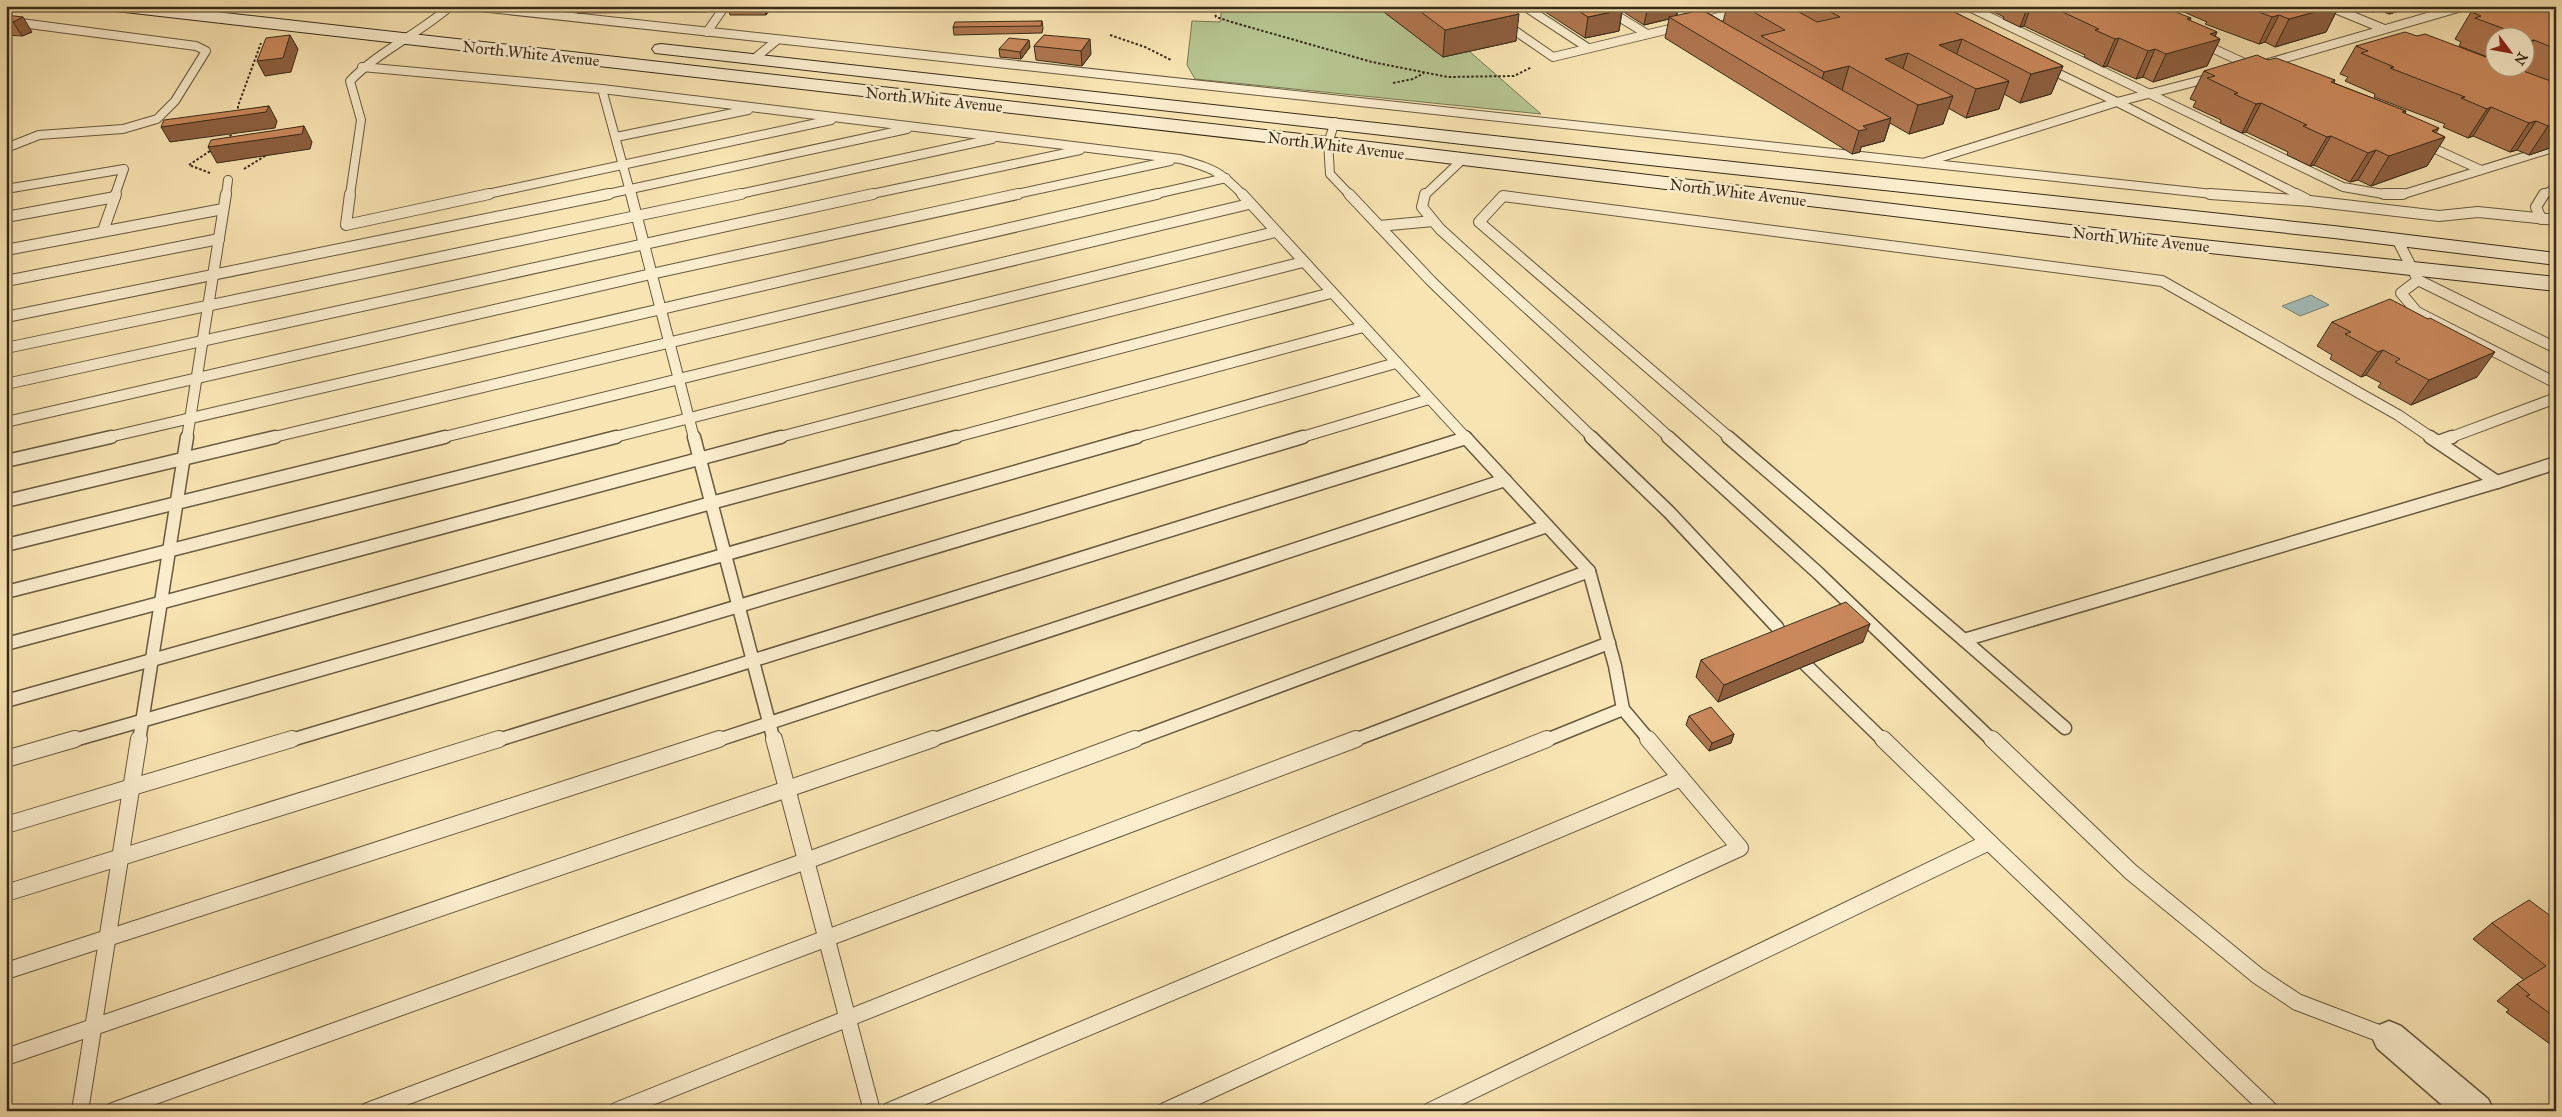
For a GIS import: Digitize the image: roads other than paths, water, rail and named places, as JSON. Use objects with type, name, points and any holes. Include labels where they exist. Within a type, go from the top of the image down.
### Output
[{"type":"main road","name":"North White Avenue","points":[[116,6],[1328,143],[2146,240],[2415,274],[2556,284]]},
{"type":"main road","name":"North White Avenue","points":[[403,20],[432,24],[449,14]]},
{"type":"main road","name":"North White Avenue","points":[[647,47],[1335,122],[1640,158],[2334,232],[2556,259]]},
{"type":"street","points":[[2389,1037],[2476,1111]]},
{"type":"lane","points":[[470,6],[2256,199],[2310,201],[2439,216],[2478,212],[2556,220]]},
{"type":"lane","points":[[707,32],[725,6]]},
{"type":"lane","points":[[1480,6],[1552,57],[1766,6]]},
{"type":"lane","points":[[1524,6],[1588,48]]},
{"type":"lane","points":[[1601,6],[1647,34]]},
{"type":"lane","points":[[1968,6],[2343,186],[2367,192],[2404,194],[2556,147]]},
{"type":"lane","points":[[2328,6],[2401,36]]},
{"type":"lane","points":[[2235,72],[2465,6]]},
{"type":"lane","points":[[6,21],[196,46],[206,51],[176,101],[157,119],[123,129],[39,135],[6,148]]},
{"type":"lane","points":[[432,24],[362,67],[350,81],[361,120],[346,225],[841,118]]},
{"type":"lane","points":[[2190,39],[2272,75]]},
{"type":"lane","points":[[754,59],[777,40]]},
{"type":"lane","points":[[2034,61],[2310,201]]},
{"type":"lane","points":[[362,67],[602,89],[1180,158],[1208,167],[1226,178],[1589,571],[1609,643],[1623,708],[1740,848],[1165,1111]]},
{"type":"lane","points":[[1921,164],[2117,102],[2226,74]]},
{"type":"lane","points":[[602,89],[624,166],[872,1111]]},
{"type":"lane","points":[[616,137],[758,108]]},
{"type":"lane","points":[[1335,122],[1328,143],[1330,174],[1431,281],[1669,512],[1777,627],[1784,641]]},
{"type":"lane","points":[[6,317],[629,190],[916,127]]},
{"type":"lane","points":[[6,348],[636,217],[1002,137]]},
{"type":"lane","points":[[2417,141],[2481,170]]},
{"type":"lane","points":[[6,384],[643,243],[1089,148]]},
{"type":"lane","points":[[6,422],[651,274],[1180,158]]},
{"type":"lane","points":[[1463,159],[1425,194],[1422,207],[1433,221],[1592,370],[1818,573],[2131,872],[2258,976],[2297,1002],[2389,1037]]},
{"type":"lane","points":[[6,189],[124,169],[104,231]]},
{"type":"lane","points":[[6,461],[1226,178]]},
{"type":"lane","points":[[80,1111],[228,180]]},
{"type":"lane","points":[[2541,219],[2536,208],[2538,200],[2546,192],[2556,188]]},
{"type":"lane","points":[[2065,728],[1479,222],[1503,196],[2162,281],[2398,415],[2497,482]]},
{"type":"lane","points":[[6,217],[114,197]]},
{"type":"lane","points":[[6,501],[669,341],[1249,204]]},
{"type":"lane","points":[[6,250],[223,209]]},
{"type":"lane","points":[[1380,226],[1433,221]]},
{"type":"lane","points":[[6,545],[1275,232]]},
{"type":"lane","points":[[6,281],[218,239]]},
{"type":"lane","points":[[2398,241],[2415,274],[2556,348]]},
{"type":"lane","points":[[6,592],[1303,262]]},
{"type":"lane","points":[[2415,274],[2401,293],[2418,312],[2556,383]]},
{"type":"lane","points":[[6,644],[700,458],[1331,293]]},
{"type":"lane","points":[[6,701],[712,503],[1363,327]]},
{"type":"lane","points":[[6,759],[1396,363]]},
{"type":"lane","points":[[2438,442],[2556,398]]},
{"type":"lane","points":[[6,825],[1429,399]]},
{"type":"lane","points":[[6,893],[1466,438]]},
{"type":"lane","points":[[1964,640],[2556,463]]},
{"type":"lane","points":[[6,971],[769,723],[1505,480]]},
{"type":"lane","points":[[6,1057],[787,790],[1546,526]]},
{"type":"lane","points":[[113,1111],[806,861],[1589,571]]},
{"type":"lane","points":[[368,1111],[827,940],[1609,643]]},
{"type":"lane","points":[[1806,665],[2271,1111]]},
{"type":"lane","points":[[616,1111],[1623,708]]},
{"type":"lane","points":[[889,1111],[1681,778]]},
{"type":"lane","points":[[1430,1111],[1990,842]]},
{"type":"water","points":[[2311,295],[2329,305],[2300,316],[2282,306]]}]
